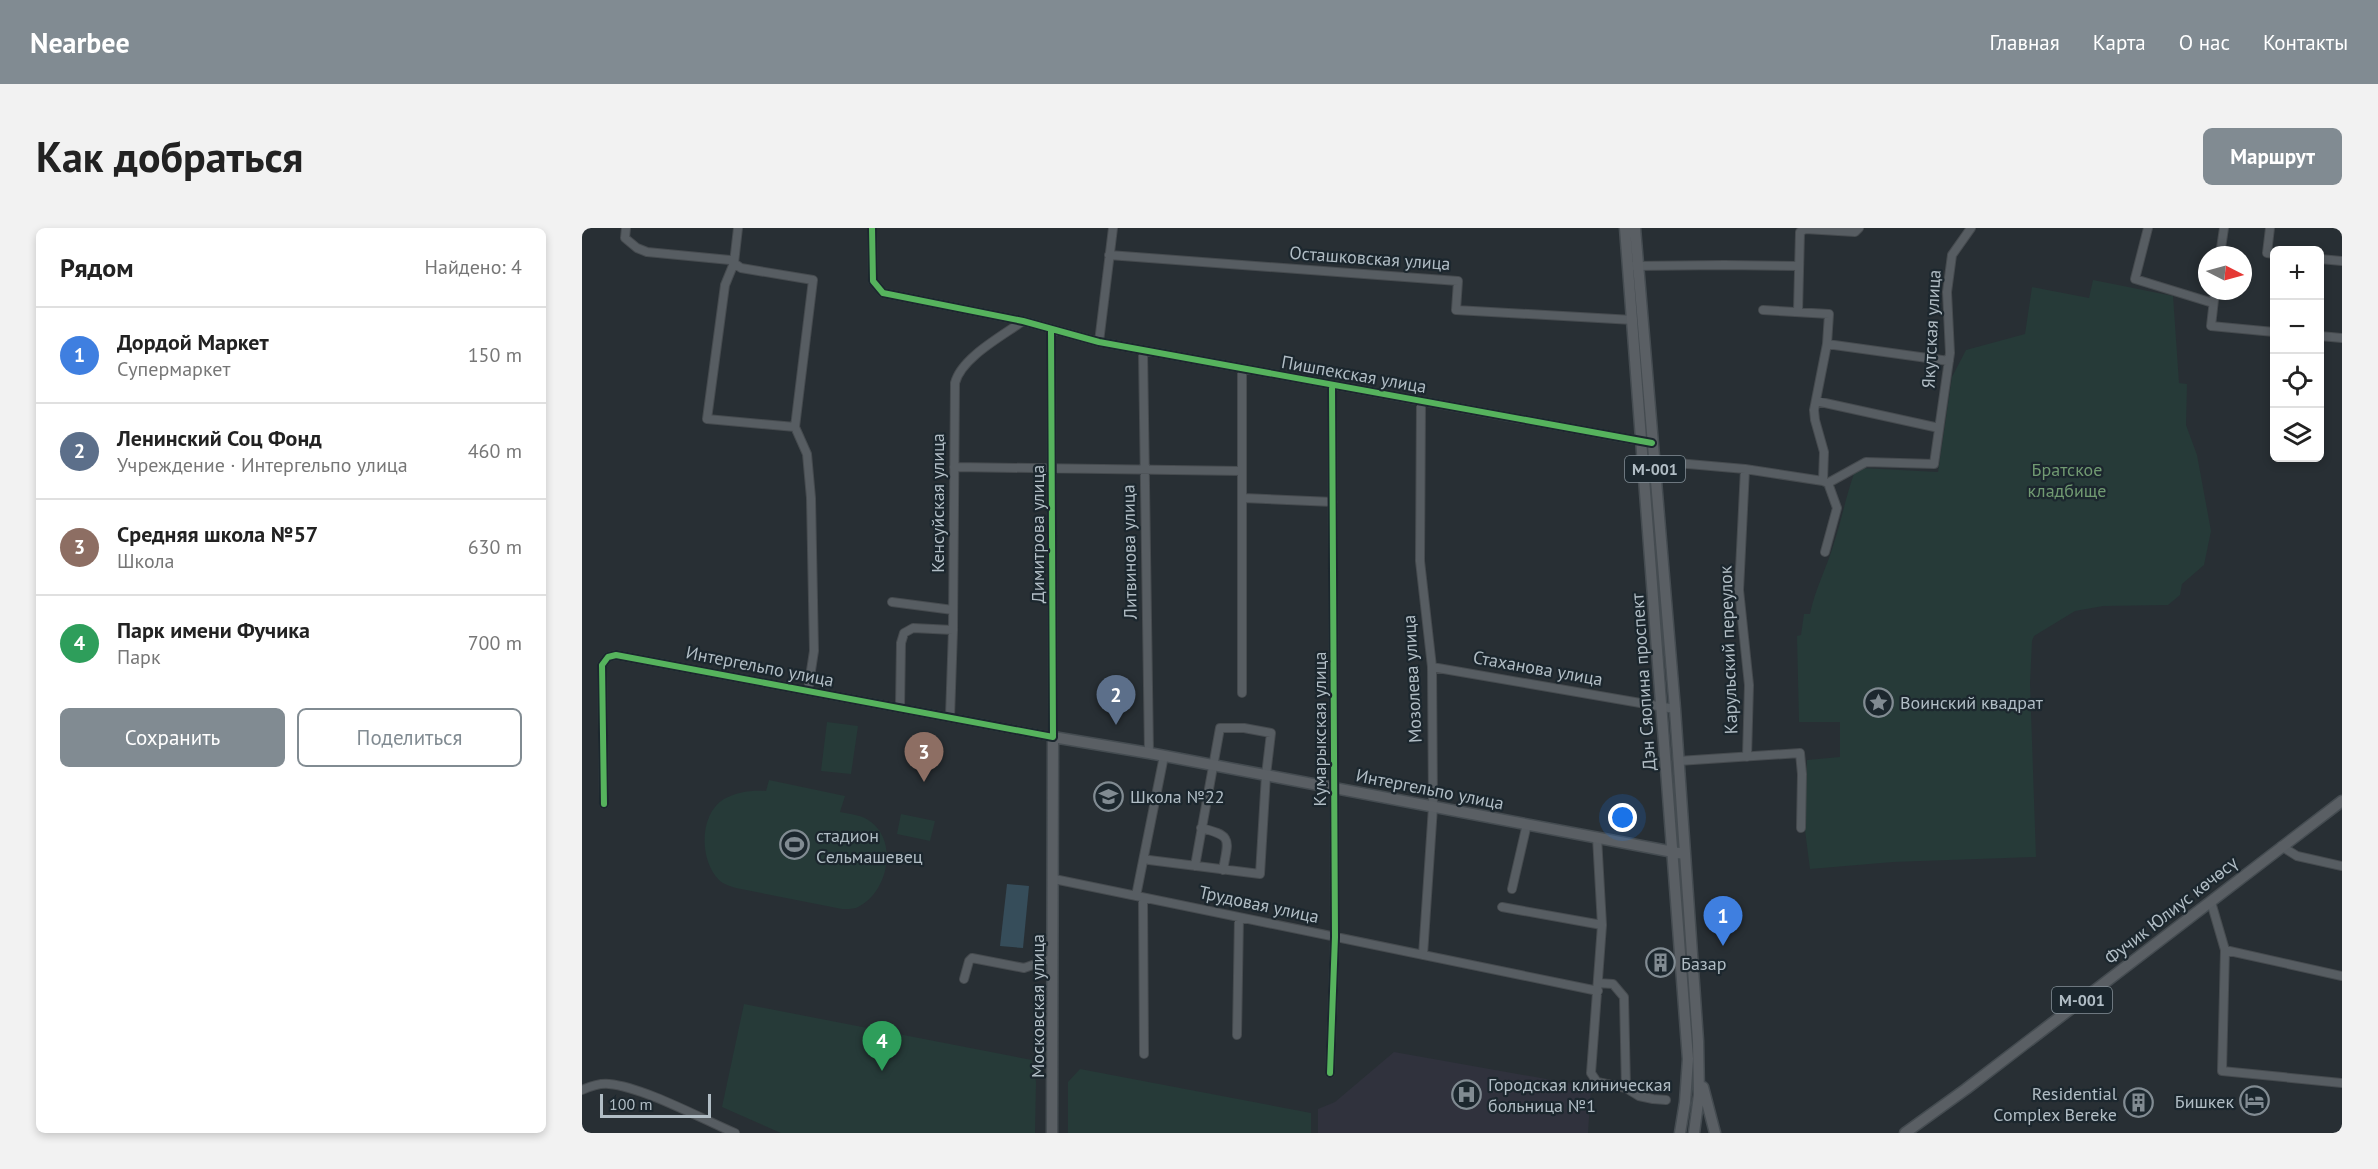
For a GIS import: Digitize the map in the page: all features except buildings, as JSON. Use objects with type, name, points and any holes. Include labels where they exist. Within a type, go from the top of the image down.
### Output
[{"type":"main road","name":"Дэн Сяопина проспект","points":[[1625,228],[1633,266],[1647,442],[1671,852],[1688,1073],[1680,1133]]},
{"type":"main road","name":"Дэн Сяопина проспект","points":[[1635,228],[1633,320],[1647,442],[1654,461],[1675,709],[1699,1063],[1698,1106],[1694,1133]]},
{"type":"main road","name":"Интергельпо улица","points":[[1053,737],[1684,854]]},
{"type":"main road","name":"Димитрова улица","points":[[1053,737],[1054,879]]},
{"type":"main road","name":"Фучик Юлиус көчөсү","points":[[1905,1133],[2342,801]]},
{"type":"main road","name":"Московская улица","points":[[1052,1133],[1054,879]]},
{"type":"main road","points":[[1699,1063],[1715,1133]]},
{"type":"street","points":[[626,228],[625,238],[636,248],[648,252],[730,260],[741,268],[813,280],[795,427],[807,454],[811,498],[814,651],[808,690]]},
{"type":"street","points":[[738,228],[734,263],[725,285],[707,420],[795,427]]},
{"type":"street","name":"Пишпекская улица","points":[[872,228],[873,281],[883,292],[1023,321],[1051,330],[1143,351],[1647,442]]},
{"type":"street","points":[[1099,342],[1113,228]]},
{"type":"street","points":[[1798,312],[1800,232],[1805,229],[1855,232],[1859,228]]},
{"type":"street","name":"Якутская улица","points":[[1825,482],[1866,462],[1934,464],[1948,361],[1947,292],[1952,255],[1971,228]]},
{"type":"street","points":[[2148,228],[2135,279],[2213,303]]},
{"type":"street","points":[[2221,246],[2224,228]]},
{"type":"street","points":[[2270,228],[2267,253],[2270,253]]},
{"type":"street","name":"Осташковская улица","points":[[1109,255],[1458,281],[1456,310],[1633,320]]},
{"type":"street","points":[[2324,259],[2342,261]]},
{"type":"street","points":[[1633,266],[1798,266]]},
{"type":"street","points":[[2214,300],[2211,326],[2270,332]]},
{"type":"street","points":[[1763,310],[1829,314],[1827,344],[1816,401],[1815,420],[1824,452],[1825,482],[1837,508],[1825,552]]},
{"type":"street","name":"Кенсуйская улица","points":[[950,717],[957,372],[1023,321]]},
{"type":"street","name":"Димитрова улица","points":[[1051,330],[1053,737]]},
{"type":"street","points":[[2324,336],[2342,338]]},
{"type":"street","points":[[1827,344],[1948,361]]},
{"type":"street","name":"Литвинова улица","points":[[1143,351],[1149,753]]},
{"type":"street","points":[[1242,369],[1242,693]]},
{"type":"street","name":"Кумарыкская улица","points":[[1330,1073],[1335,937],[1332,386]]},
{"type":"street","points":[[1816,401],[1939,428]]},
{"type":"street","name":"Мозолева улица","points":[[1420,402],[1420,561],[1431,667],[1433,807],[1423,955]]},
{"type":"street","points":[[1654,461],[1745,469],[1825,482]]},
{"type":"street","points":[[954,467],[1242,471]]},
{"type":"street","name":"Карульский переулок","points":[[1745,469],[1739,590],[1749,685],[1747,758]]},
{"type":"street","points":[[1243,498],[1333,502]]},
{"type":"street","points":[[892,602],[953,610]]},
{"type":"street","points":[[900,708],[901,643],[904,633],[913,628],[953,630]]},
{"type":"street","name":"Интергельпо улица","points":[[604,804],[602,665],[608,657],[616,655],[1053,737]]},
{"type":"street","name":"Стаханова улица","points":[[1431,667],[1675,709]]},
{"type":"street","points":[[1149,860],[1256,875],[1262,871],[1266,775],[1271,733],[1220,728],[1195,866]]},
{"type":"street","points":[[1678,761],[1800,753],[1801,828]]},
{"type":"street","points":[[1144,1054],[1140,897],[1164,756]]},
{"type":"street","points":[[1512,889],[1527,824]]},
{"type":"street","points":[[1202,828],[1223,833],[1226,838],[1223,870]]},
{"type":"street","points":[[1597,837],[1602,925],[1591,1073],[1597,1082],[1626,1088],[1639,1096],[1666,1100]]},
{"type":"street","points":[[2281,846],[2297,856],[2342,867]]},
{"type":"street","name":"Трудовая улица","points":[[1054,879],[1423,955],[1598,987],[1613,984],[1624,997],[1626,1088]]},
{"type":"street","points":[[2211,902],[2225,950],[2222,1071],[2342,1083]]},
{"type":"street","points":[[1503,907],[1602,925]]},
{"type":"street","points":[[1237,1035],[1239,917]]},
{"type":"street","points":[[2225,950],[2342,976]]},
{"type":"street","points":[[964,979],[972,958],[1024,968],[1053,958]]},
{"type":"street","points":[[582,1090],[593,1085],[620,1086],[735,1133]]},
{"type":"shaded area","name":"Городская клиническая больница №1","points":[[1394,1052],[1591,1087],[1588,1133],[1318,1133],[1318,1109],[1335,1102]]},
{"type":"green space","name":"Братское кладбище","points":[[2093,280],[2173,296],[2179,383],[2187,384],[2186,425],[2197,455],[2211,531],[2204,565],[2182,584],[2180,595],[2168,605],[2103,606],[2075,611],[2034,636],[2030,683],[2036,857],[1893,862],[1810,869],[1804,822],[1807,760],[1840,757],[1840,722],[1799,722],[1797,636],[1801,635],[1804,614],[1810,614],[1855,471],[1861,468],[1938,472],[1952,377],[1966,350],[2025,334],[2032,287],[2089,298]]},
{"type":"green space","points":[[827,722],[858,726],[851,774],[821,771]]},
{"type":"green space","name":"стадион Сельмашевец","points":[[769,780],[845,796],[840,812],[864,818],[880,831],[885,842],[886,868],[882,881],[867,901],[856,908],[842,909],[736,888],[719,880],[712,871],[705,850],[706,826],[710,815],[724,799],[744,792],[766,791]]},
{"type":"green space","points":[[901,814],[935,821],[930,841],[897,834]]},
{"type":"green space","points":[[744,1004],[1032,1060],[1036,1082],[1035,1133],[781,1133],[722,1107]]},
{"type":"green space","points":[[1080,1069],[1311,1113],[1311,1133],[1068,1133],[1068,1082]]},
{"type":"water","points":[[1007,884],[1029,886],[1023,948],[1000,946]]},
{"type":"cycle path","points":[[872,228],[873,281],[883,293],[1023,321],[1099,342],[1652,443]]},
{"type":"cycle path","points":[[604,804],[602,665],[608,657],[616,655],[1053,737],[1051,330]]},
{"type":"cycle path","points":[[1330,1073],[1335,937],[1332,386]]},
{"type":"place","name":"Воинский квадрат","points":[[1879,702]]},
{"type":"place","name":"Ленинский Соц Фонд","points":[[1116,725]]},
{"type":"place","name":"Средняя школа №57","points":[[924,782]]},
{"type":"place","name":"Школа №22","points":[[1109,796]]},
{"type":"place","name":"стадион Сельмашевец","points":[[795,845]]},
{"type":"place","name":"Дордой Маркет","points":[[1723,946]]},
{"type":"place","name":"Базар","points":[[1660,963]]},
{"type":"place","name":"Парк имени Фучика","points":[[882,1071]]},
{"type":"place","name":"Городская клиническая больница №1","points":[[1467,1094]]},
{"type":"place","name":"Бишкек","points":[[2255,1101]]},
{"type":"place","name":"Residential Complex Bereke","points":[[2138,1103]]}]
